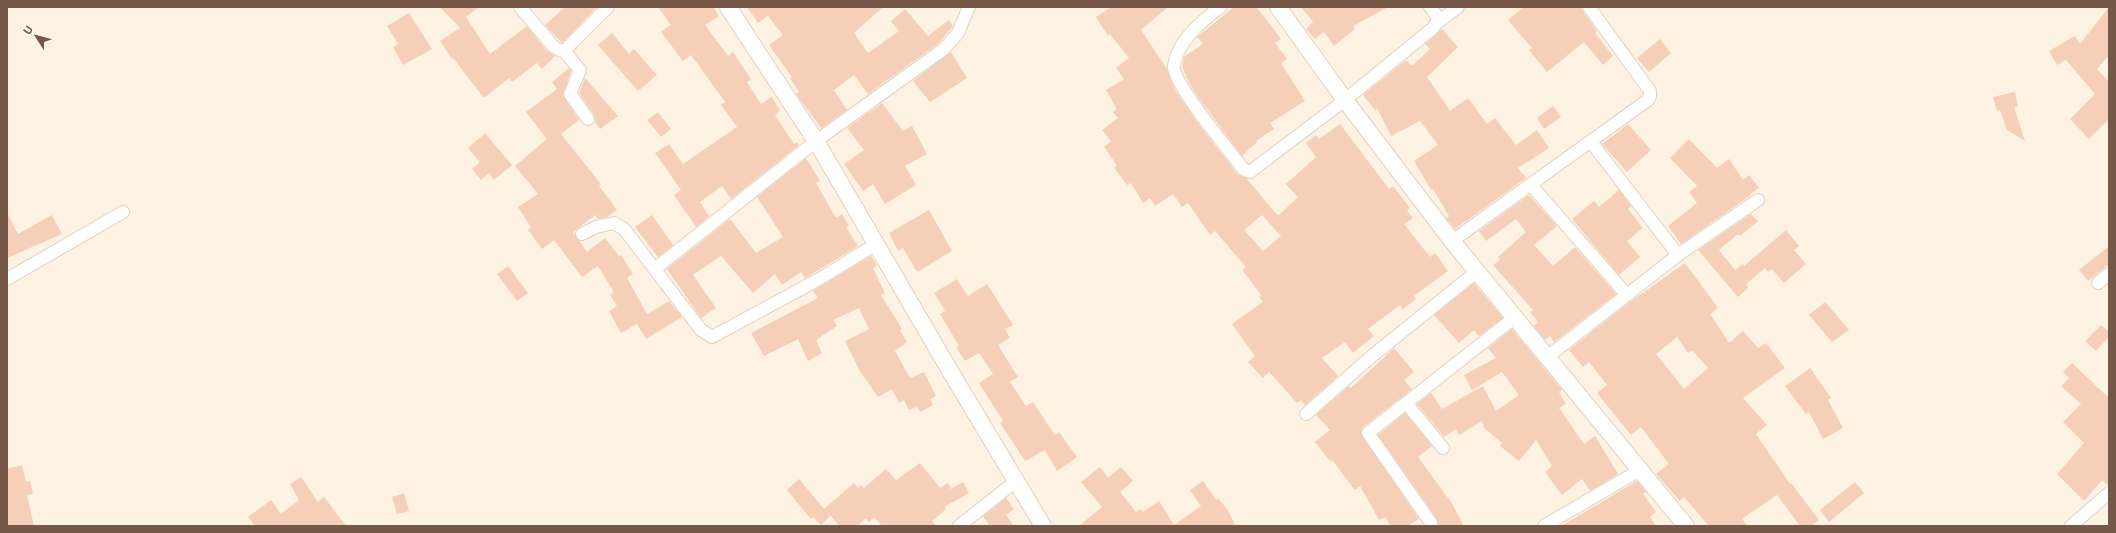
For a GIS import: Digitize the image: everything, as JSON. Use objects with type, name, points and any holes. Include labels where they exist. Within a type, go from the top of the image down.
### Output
[{"type":"street","points":[[520,7],[553,46],[564,51],[580,70],[570,94],[588,120]]},
{"type":"street","points":[[564,51],[608,7]]},
{"type":"street","points":[[728,7],[816,141],[1043,526]]},
{"type":"street","points":[[656,268],[816,141],[944,49],[958,33],[969,7]]},
{"type":"street","points":[[1220,7],[1187,38],[1179,51],[1174,67],[1177,80],[1183,90],[1246,172],[1250,172],[1345,100],[1458,7]]},
{"type":"street","points":[[1278,7],[1345,100],[1452,242],[1546,358],[1686,526]]},
{"type":"street","points":[[1430,7],[1439,18],[1438,22]]},
{"type":"street","points":[[1452,242],[1641,106],[1650,96],[1645,83],[1589,7]]},
{"type":"street","points":[[1591,142],[1678,255]]},
{"type":"street","points":[[1531,185],[1627,295]]},
{"type":"street","points":[[1546,358],[1678,255],[1758,200]]},
{"type":"street","points":[[7,279],[123,212]]},
{"type":"street","points":[[582,234],[606,224],[614,223],[620,225],[656,268],[701,330],[712,337],[820,278],[876,244]]},
{"type":"street","points":[[1306,414],[1372,356],[1476,272]]},
{"type":"street","points":[[2098,283],[2109,274]]},
{"type":"street","points":[[1431,523],[1368,432],[1514,318]]},
{"type":"street","points":[[1406,403],[1442,448]]},
{"type":"street","points":[[1544,526],[1640,470]]},
{"type":"street","points":[[959,526],[1016,482]]},
{"type":"street","points":[[2072,526],[2109,493]]},
{"type":"building","points":[[440,7],[479,7],[466,17],[490,54],[527,26],[547,51],[555,56],[542,69],[537,63],[512,82],[509,78],[484,98],[453,58],[452,59],[440,41],[460,28]]},
{"type":"building","points":[[565,7],[597,7],[562,43],[545,25]]},
{"type":"building","points":[[658,7],[713,7],[719,16],[705,25],[728,56],[733,52],[751,79],[747,82],[761,104],[772,97],[780,111],[775,115],[794,144],[797,142],[799,145],[731,199],[722,186],[700,202],[709,216],[696,227],[674,195],[681,190],[655,153],[669,144],[683,164],[737,127],[721,105],[725,102],[691,55],[683,61],[661,32],[671,25]]},
{"type":"building","points":[[747,7],[883,7],[854,33],[868,53],[899,31],[891,21],[905,9],[928,36],[949,20],[953,26],[939,43],[868,94],[854,75],[834,90],[847,110],[821,128],[796,94],[799,92],[790,78],[792,77],[769,45],[783,35],[768,16],[758,23]]},
{"type":"building","points":[[1111,7],[1168,7],[1141,30],[1167,69],[1175,90],[1197,122],[1237,174],[1246,178],[1278,216],[1298,197],[1286,184],[1316,157],[1306,143],[1316,135],[1319,139],[1340,124],[1389,189],[1393,186],[1410,208],[1407,211],[1413,218],[1404,224],[1430,257],[1435,253],[1448,271],[1414,296],[1416,299],[1403,309],[1400,305],[1368,329],[1374,336],[1353,353],[1345,342],[1322,358],[1338,376],[1305,405],[1301,400],[1297,403],[1269,372],[1263,378],[1248,362],[1255,356],[1232,324],[1263,302],[1259,297],[1262,296],[1242,270],[1246,267],[1215,231],[1210,235],[1188,203],[1182,207],[1173,194],[1155,206],[1150,198],[1143,203],[1131,183],[1127,185],[1114,168],[1117,165],[1104,147],[1111,141],[1102,130],[1118,118],[1113,112],[1117,109],[1106,90],[1124,79],[1116,68],[1129,58],[1110,34],[1108,36],[1096,17]],"holes":[[[1262,215],[1281,236],[1263,251],[1244,230]]]},
{"type":"building","points":[[1234,7],[1256,7],[1263,15],[1281,39],[1275,43],[1287,59],[1281,63],[1305,101],[1270,123],[1274,129],[1256,141],[1257,142],[1242,156],[1198,97],[1189,83],[1182,66],[1184,57],[1203,44],[1197,37]]},
{"type":"building","points":[[1301,7],[1388,7],[1353,26],[1355,29],[1334,46],[1324,32],[1315,39],[1306,29],[1313,22]]},
{"type":"building","points":[[1523,7],[1580,7],[1597,31],[1595,33],[1613,56],[1603,65],[1584,42],[1547,72],[1529,50],[1532,48],[1508,20]]},
{"type":"building","points":[[2109,7],[2109,55],[2097,69],[2109,82],[2109,119],[2089,139],[2070,119],[2095,94],[2066,60],[2057,65],[2049,51],[2075,36],[2080,44]]},
{"type":"building","points":[[409,13],[432,49],[403,65],[393,47],[398,44],[387,26]]},
{"type":"building","points":[[1442,29],[1458,47],[1427,77],[1450,111],[1468,98],[1487,124],[1495,118],[1516,145],[1537,130],[1549,148],[1518,168],[1526,178],[1455,229],[1446,218],[1449,216],[1433,189],[1431,190],[1414,161],[1438,145],[1420,121],[1391,136],[1377,108],[1375,110],[1363,95],[1406,60],[1412,66],[1430,49],[1425,44]]},
{"type":"building","points":[[612,33],[629,54],[634,49],[657,75],[638,91],[598,45]]},
{"type":"building","points":[[1660,39],[1671,53],[1649,72],[1637,58]]},
{"type":"building","points":[[951,52],[967,78],[930,102],[913,81]]},
{"type":"building","points":[[569,68],[571,71],[563,95],[579,120],[561,134],[601,184],[599,186],[617,210],[607,217],[598,219],[595,215],[573,232],[587,252],[605,238],[619,256],[621,255],[633,274],[627,278],[647,314],[669,301],[682,317],[646,339],[637,324],[621,333],[609,311],[617,306],[610,295],[614,292],[598,266],[582,277],[554,240],[542,249],[528,230],[531,227],[518,207],[538,194],[515,166],[547,139],[526,112],[557,89],[552,82]]},
{"type":"building","points":[[585,78],[618,116],[600,129],[595,122],[594,115],[579,93]]},
{"type":"building","points":[[2015,92],[2018,106],[2014,107],[2025,141],[2007,130],[2000,110],[1997,111],[1993,97]]},
{"type":"building","points":[[882,103],[903,131],[912,126],[927,154],[905,166],[916,185],[885,204],[873,184],[863,191],[844,164],[864,150],[847,128]]},
{"type":"building","points":[[1553,106],[1561,117],[1544,129],[1537,118]]},
{"type":"building","points":[[658,112],[671,129],[661,137],[647,120]]},
{"type":"building","points":[[1628,124],[1651,150],[1627,172],[1602,144]]},
{"type":"building","points":[[485,133],[512,165],[494,180],[489,173],[481,180],[472,169],[480,162],[468,148]]},
{"type":"building","points":[[1689,139],[1717,168],[1729,159],[1743,180],[1749,175],[1759,188],[1681,244],[1668,226],[1697,203],[1689,192],[1697,186],[1670,158]]},
{"type":"building","points":[[806,158],[820,181],[816,183],[836,218],[842,214],[849,226],[846,227],[858,246],[805,278],[801,272],[782,285],[775,274],[753,293],[721,256],[693,275],[716,308],[701,318],[667,269],[730,219],[756,253],[783,237],[757,197]]},
{"type":"building","points":[[1619,190],[1631,206],[1628,209],[1643,228],[1627,241],[1640,257],[1619,275],[1572,219],[1594,201],[1599,207]]},
{"type":"building","points":[[1529,195],[1557,226],[1534,245],[1553,266],[1575,247],[1616,294],[1554,342],[1550,336],[1545,340],[1534,326],[1538,322],[1530,312],[1533,310],[1493,265],[1500,260],[1498,257],[1526,232],[1516,219],[1486,241],[1479,231]]},
{"type":"building","points":[[929,210],[952,251],[917,272],[903,248],[898,251],[889,233]]},
{"type":"building","points":[[7,213],[18,234],[52,215],[62,234],[7,258]]},
{"type":"building","points":[[1751,214],[1758,221],[1740,236],[1738,234],[1719,250],[1735,270],[1743,264],[1744,266],[1786,230],[1799,246],[1794,250],[1806,264],[1784,283],[1772,269],[1768,272],[1765,268],[1746,284],[1748,288],[1738,297],[1698,250]]},
{"type":"building","points":[[652,215],[673,245],[658,257],[635,227]]},
{"type":"building","points":[[2109,246],[2109,264],[2088,281],[2079,270]]},
{"type":"building","points":[[871,256],[877,265],[873,268],[885,293],[881,295],[902,329],[900,330],[907,342],[895,351],[910,378],[924,372],[936,396],[930,399],[933,405],[920,412],[917,407],[909,410],[904,400],[899,403],[892,389],[878,397],[860,371],[845,341],[869,329],[859,308],[833,320],[837,326],[816,340],[822,353],[808,361],[798,339],[764,356],[751,333],[818,298],[813,291]]},
{"type":"building","points":[[1685,263],[1718,308],[1710,314],[1729,343],[1743,331],[1758,348],[1766,343],[1785,368],[1743,398],[1767,425],[1756,434],[1790,484],[1791,483],[1819,520],[1811,526],[1800,526],[1777,495],[1742,519],[1748,526],[1709,526],[1684,497],[1680,501],[1656,474],[1669,464],[1641,427],[1631,435],[1597,393],[1607,385],[1589,362],[1583,367],[1569,350],[1627,304]],"holes":[[[1677,337],[1688,353],[1692,350],[1708,368],[1684,389],[1656,354]]]},
{"type":"building","points":[[508,266],[528,293],[517,301],[497,274]]},
{"type":"building","points":[[957,279],[968,296],[987,284],[1013,325],[1005,329],[1010,338],[998,345],[1018,377],[1010,382],[1026,406],[1033,402],[1055,435],[1059,432],[1077,457],[1057,471],[1045,450],[1025,461],[1000,423],[1003,421],[979,383],[993,374],[979,353],[965,361],[956,347],[959,346],[940,314],[945,311],[934,293]]},
{"type":"building","points":[[1474,283],[1503,318],[1479,336],[1474,330],[1459,343],[1434,315]]},
{"type":"building","points":[[1825,302],[1849,330],[1832,342],[1809,315]]},
{"type":"building","points":[[2101,325],[2109,332],[2109,337],[2096,351],[2085,341]]},
{"type":"building","points":[[1512,329],[1562,390],[1559,392],[1566,404],[1559,408],[1584,444],[1595,436],[1618,474],[1590,491],[1582,479],[1562,495],[1545,472],[1552,466],[1536,440],[1519,461],[1500,446],[1502,443],[1484,428],[1482,421],[1459,435],[1456,429],[1444,437],[1417,404],[1431,393],[1442,409],[1483,386],[1496,411],[1519,395],[1502,372],[1472,390],[1464,375],[1496,358],[1488,348]]},
{"type":"building","points":[[1394,348],[1414,372],[1404,380],[1412,389],[1363,427],[1361,433],[1419,519],[1407,526],[1391,526],[1385,517],[1379,520],[1360,486],[1355,490],[1332,460],[1331,462],[1315,442],[1330,430],[1316,415],[1349,386],[1351,388]]},
{"type":"building","points":[[2072,363],[2109,398],[2109,486],[2102,480],[2084,501],[2057,474],[2084,443],[2063,422],[2081,404],[2061,386],[2069,378],[2063,372]]},
{"type":"building","points":[[1810,368],[1831,398],[1828,400],[1843,428],[1823,439],[1809,412],[1806,414],[1785,386]]},
{"type":"building","points":[[1405,413],[1432,446],[1418,457],[1451,502],[1464,526],[1439,526],[1437,519],[1378,435]]},
{"type":"building","points":[[920,463],[940,488],[948,483],[951,489],[963,482],[969,493],[944,507],[946,509],[932,521],[936,526],[882,526],[874,517],[869,522],[866,518],[857,526],[840,526],[824,509],[854,483],[858,488],[861,485],[864,488],[886,469],[896,480]]},
{"type":"building","points":[[22,465],[26,482],[30,481],[33,494],[27,495],[34,526],[7,526],[7,469]]},
{"type":"building","points":[[1100,467],[1108,478],[1121,467],[1133,481],[1120,492],[1136,512],[1141,509],[1143,512],[1159,501],[1174,525],[1201,506],[1190,490],[1203,481],[1216,500],[1218,498],[1227,509],[1236,526],[1079,526],[1102,507],[1081,482]]},
{"type":"building","points":[[301,477],[318,502],[324,497],[346,526],[255,526],[248,517],[271,500],[281,514],[299,500],[290,484]]},
{"type":"building","points":[[799,479],[830,516],[821,525],[813,517],[811,519],[787,490]]},
{"type":"building","points":[[1637,481],[1646,492],[1643,494],[1656,512],[1650,517],[1656,526],[1561,526]]},
{"type":"building","points":[[1855,482],[1864,493],[1829,522],[1820,510]]},
{"type":"building","points":[[404,493],[409,511],[397,514],[392,497]]},
{"type":"building","points":[[1006,498],[1014,509],[1006,515],[1014,526],[990,526],[983,516]]}]
